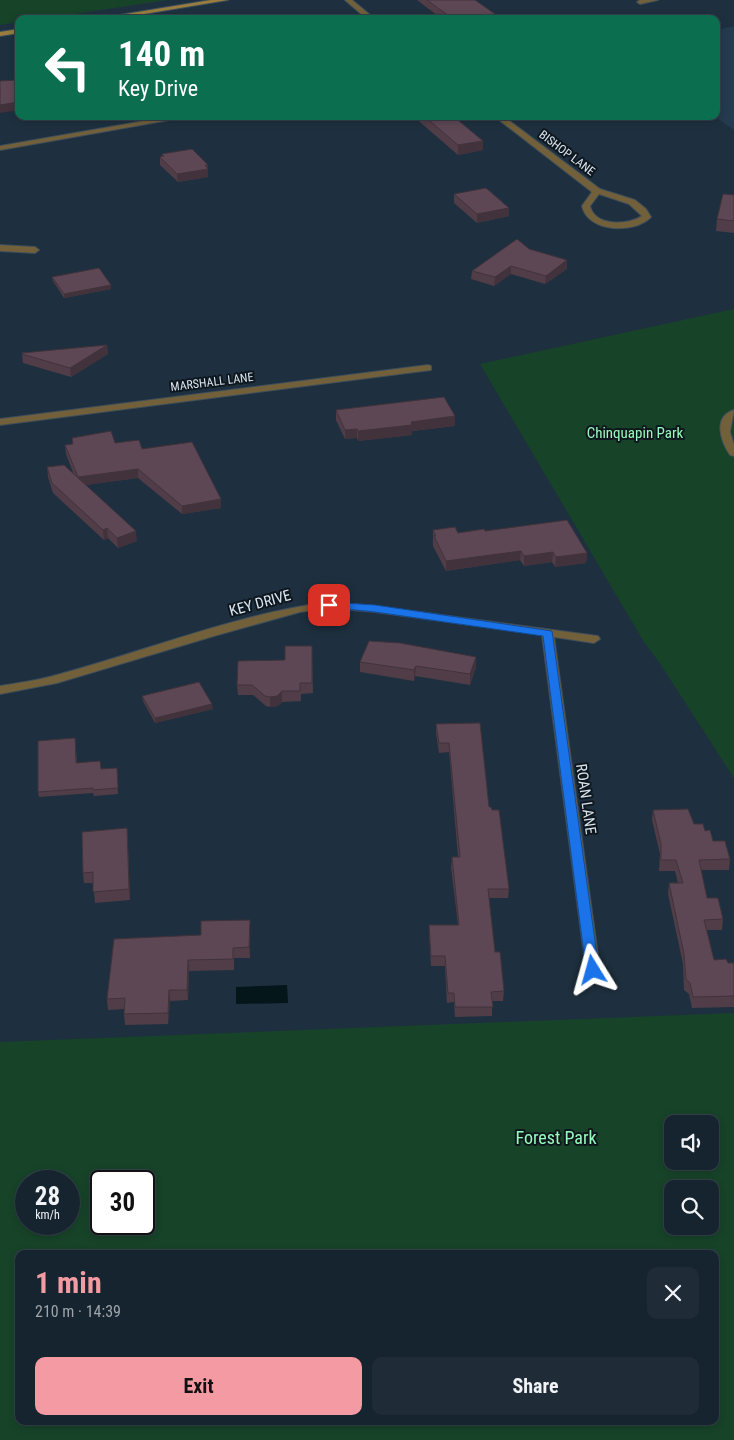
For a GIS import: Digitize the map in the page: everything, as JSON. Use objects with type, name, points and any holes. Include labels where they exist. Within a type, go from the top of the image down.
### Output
[{"type":"main road","points":[[125,15],[226,0]]},
{"type":"main road","points":[[0,34],[15,32]]},
{"type":"street","points":[[348,0],[367,15]]},
{"type":"street","points":[[640,2],[655,0]]},
{"type":"street","points":[[0,148],[164,120]]},
{"type":"street","name":"BISHOP LANE","points":[[503,120],[597,191],[633,202],[643,209],[647,217],[629,225],[610,224],[595,219],[590,216],[586,206],[597,191]]},
{"type":"street","points":[[0,248],[36,250]]},
{"type":"street","name":"MARSHALL LANE","points":[[0,422],[428,368]]},
{"type":"street","points":[[734,413],[728,417],[724,432],[728,446],[734,453]]},
{"type":"street","name":"KEY DRIVE","points":[[0,690],[53,680],[210,633],[299,609],[329,605],[375,608],[594,639]]},
{"type":"street","name":"ROAN LANE","points":[[548,633],[593,970]]},
{"type":"shaded area","points":[[734,26],[734,130],[720,120],[720,29]]},
{"type":"shaded area","points":[[287,985],[288,1003],[236,1004],[236,987]]},
{"type":"green space","points":[[0,0],[168,0],[68,15],[15,15],[15,23],[0,25]]},
{"type":"green space","name":"Chinquapin Park","points":[[734,309],[734,778],[644,642],[480,364]]},
{"type":"green space","name":"Forest Park","points":[[734,1013],[734,1440],[0,1440],[0,1042]]},
{"type":"building","points":[[427,0],[475,0],[496,15],[448,15]]},
{"type":"building","points":[[15,80],[15,103],[0,105],[0,81]]},
{"type":"building","points":[[429,120],[458,120],[483,141],[458,145]]},
{"type":"building","points":[[192,149],[208,165],[205,165],[208,169],[177,174],[160,157],[164,156],[162,154]]},
{"type":"building","points":[[486,188],[509,208],[477,214],[454,194]]},
{"type":"building","points":[[723,194],[734,195],[734,221],[717,219]]},
{"type":"building","points":[[517,239],[529,249],[567,260],[546,276],[511,266],[495,277],[472,271]]},
{"type":"building","points":[[99,268],[111,285],[64,294],[52,277]]},
{"type":"building","points":[[107,345],[70,368],[22,354],[22,353]]},
{"type":"building","points":[[444,397],[455,416],[411,422],[412,425],[358,431],[357,429],[345,430],[336,410]]},
{"type":"building","points":[[111,431],[115,443],[139,440],[142,449],[192,442],[221,499],[182,506],[138,469],[78,477],[65,445],[73,444],[72,438]]},
{"type":"building","points":[[64,465],[136,531],[117,538],[107,528],[103,530],[52,483],[47,467]]},
{"type":"building","points":[[567,520],[587,553],[556,557],[553,552],[524,556],[521,551],[446,561],[433,530],[455,527],[458,533],[484,529],[485,531]]},
{"type":"building","points":[[369,641],[400,643],[476,657],[470,674],[416,666],[414,670],[360,662]]},
{"type":"building","points":[[285,646],[312,646],[312,683],[300,683],[300,691],[282,691],[277,696],[270,697],[265,696],[252,685],[237,685],[238,661],[285,660]]},
{"type":"building","points":[[199,682],[212,704],[155,718],[142,696]]},
{"type":"building","points":[[480,723],[489,807],[492,810],[499,810],[509,889],[488,889],[495,952],[500,952],[504,991],[491,992],[493,1007],[455,1007],[454,993],[448,993],[445,956],[431,956],[429,925],[459,925],[452,857],[460,857],[449,743],[439,743],[436,724]]},
{"type":"building","points":[[75,738],[76,763],[100,761],[101,769],[117,768],[118,788],[38,792],[38,741]]},
{"type":"building","points":[[688,809],[694,824],[703,824],[705,831],[710,830],[713,841],[725,841],[730,859],[699,860],[707,898],[718,898],[723,919],[704,920],[714,960],[726,959],[728,963],[734,963],[734,996],[693,997],[690,983],[686,979],[684,954],[669,883],[683,883],[676,860],[661,860],[661,844],[653,810]]},
{"type":"building","points":[[127,828],[129,889],[93,892],[93,872],[83,873],[82,832]]},
{"type":"building","points":[[250,920],[249,947],[233,948],[233,959],[188,960],[187,990],[169,990],[168,1013],[124,1014],[125,998],[107,999],[114,939],[201,935],[201,921]]},
{"type":"route","points":[[329,605],[375,608],[548,633],[593,970]]}]
